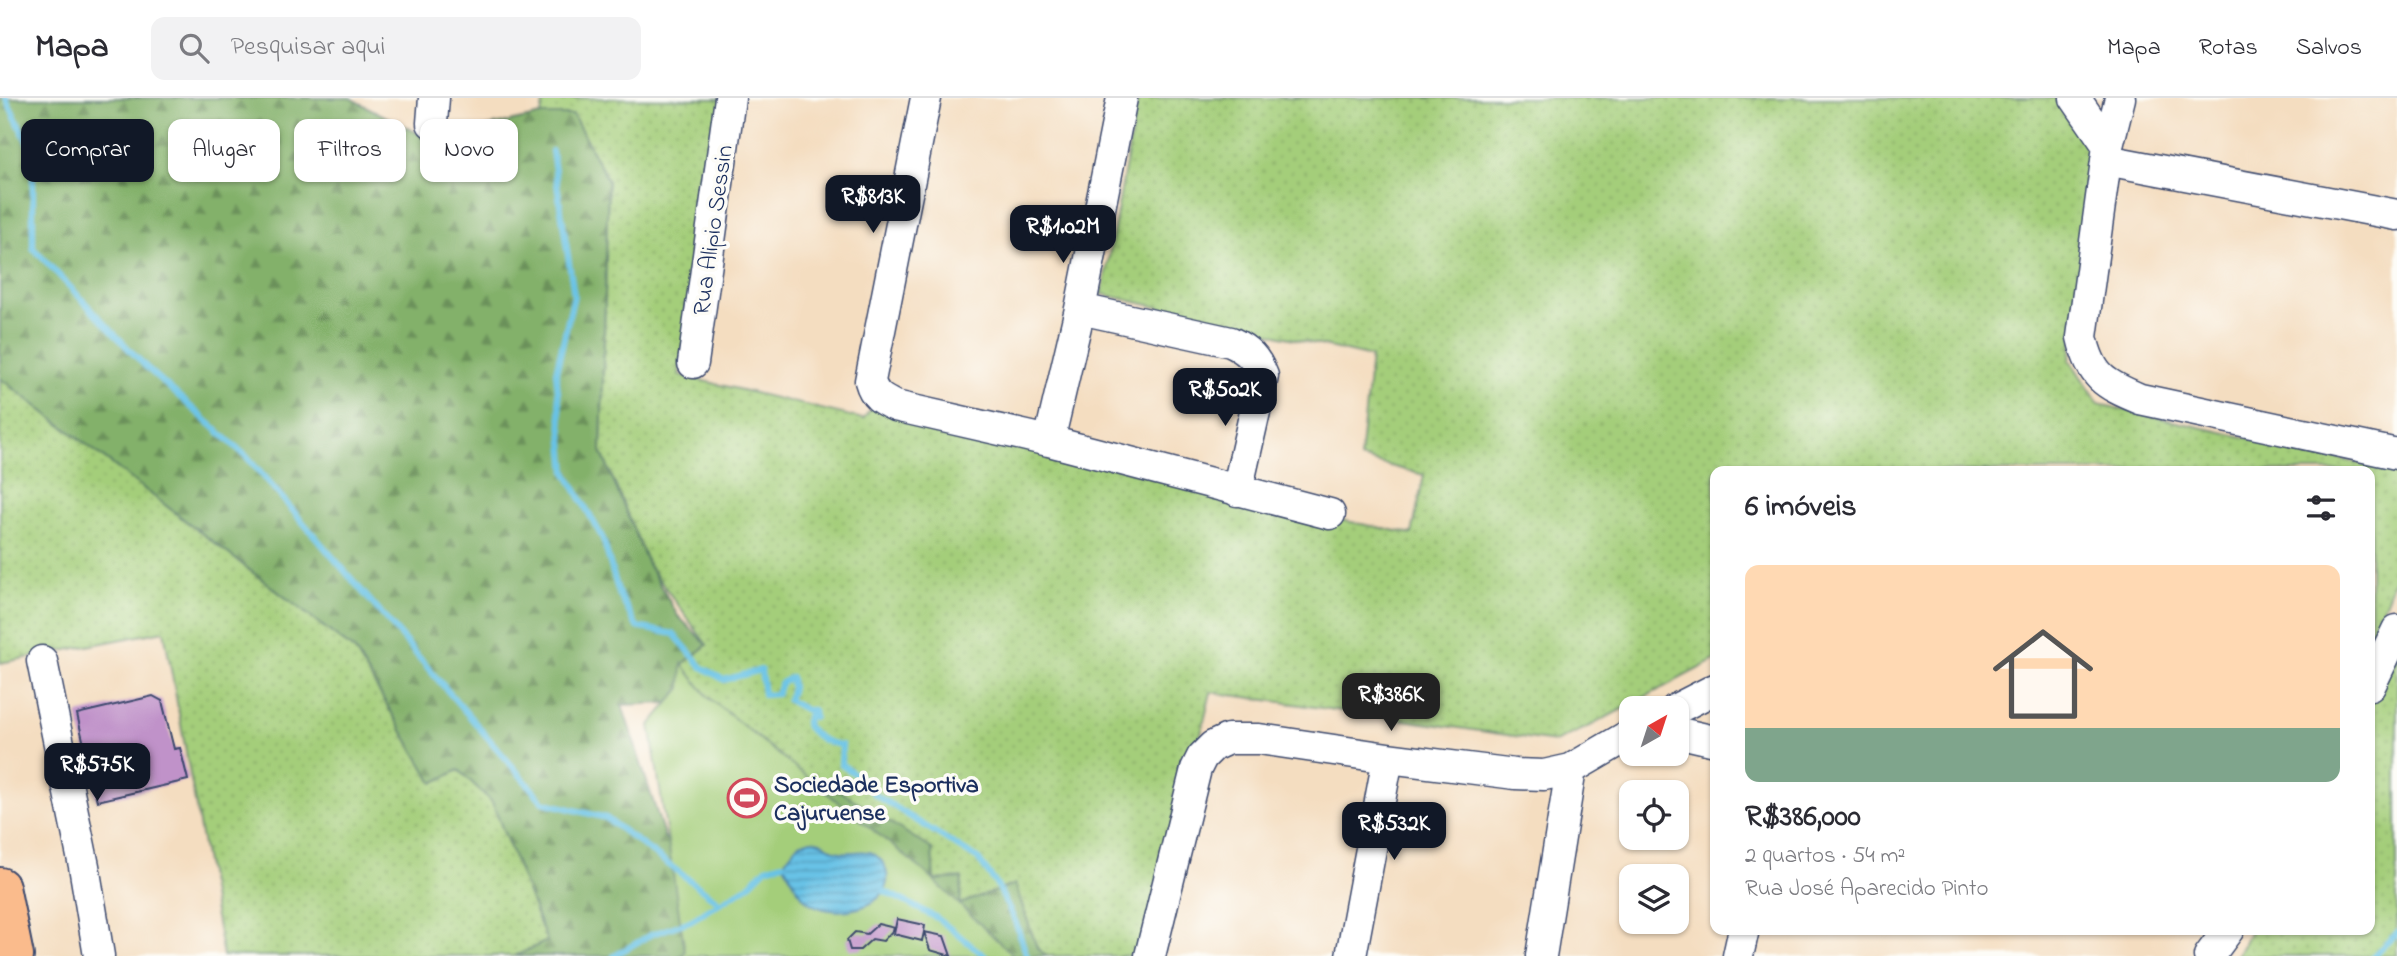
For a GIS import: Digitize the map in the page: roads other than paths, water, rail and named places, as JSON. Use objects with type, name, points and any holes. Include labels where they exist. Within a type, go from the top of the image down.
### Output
[{"type":"main road","points":[[0,887],[14,956]]},
{"type":"street","name":"Rua Alipio Sessin","points":[[693,363],[730,98]]},
{"type":"street","points":[[926,98],[870,382],[873,392],[895,406],[1049,441],[1330,514]]},
{"type":"street","points":[[1049,441],[1080,309],[1122,98]]},
{"type":"street","points":[[2075,98],[2107,153],[2397,215]]},
{"type":"street","points":[[2120,98],[2107,153],[2082,337],[2087,359],[2098,376],[2116,389],[2140,399],[2397,454]]},
{"type":"street","points":[[1080,309],[1231,342],[1247,350],[1257,362],[1262,376],[1237,491]]},
{"type":"street","points":[[2375,673],[2397,630]]},
{"type":"street","points":[[42,661],[85,866],[99,956]]},
{"type":"street","points":[[1689,702],[1710,692]]},
{"type":"street","points":[[1689,735],[1710,740]]},
{"type":"street","points":[[1150,956],[1196,769],[1202,757],[1213,746],[1228,739],[1259,739],[1388,758],[1515,774],[1544,775],[1571,769],[1619,741]]},
{"type":"street","points":[[1351,956],[1388,758]]},
{"type":"street","points":[[1541,956],[1571,769]]},
{"type":"street","points":[[1738,956],[1743,935]]},
{"type":"street","points":[[2209,956],[2225,935]]},
{"type":"water","points":[[811,840],[840,852],[865,851],[877,856],[886,869],[887,883],[882,894],[860,908],[845,910],[817,907],[806,900],[783,863],[798,844]]},
{"type":"waterway","points":[[6,98],[33,154],[33,248],[146,367],[246,456],[543,802],[606,818],[719,902]]},
{"type":"waterway","points":[[552,151],[574,295],[556,372],[566,472],[603,539],[619,594],[637,627],[674,634],[702,667],[724,680],[761,670],[764,695],[777,694],[781,683],[791,677],[792,688],[788,700],[806,710],[813,710],[814,717],[808,716],[806,725],[818,737],[842,745],[841,764],[863,780],[874,794],[978,859],[997,885],[1015,921],[1027,956]]},
{"type":"waterway","points":[[614,956],[650,935],[690,921],[748,886],[766,868],[783,863]]},
{"type":"waterway","points":[[884,891],[937,918],[985,956]]},
{"type":"waterway","points":[[2373,956],[2397,933]]},
{"type":"place","name":"Sociedade Esportiva Cajuruense","points":[[747,798]]}]
